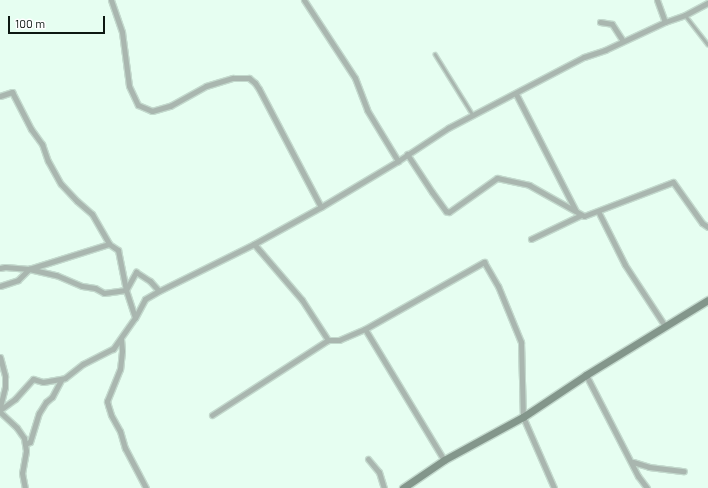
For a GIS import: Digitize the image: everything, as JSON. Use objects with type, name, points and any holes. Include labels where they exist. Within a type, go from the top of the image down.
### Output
[{"type":"main road","points":[[403,488],[444,460],[523,416],[586,375],[708,300]]},
{"type":"street","points":[[111,0],[122,32],[129,86],[138,105],[152,111],[170,106],[206,86],[233,78],[249,78],[259,89],[321,207]]},
{"type":"street","points":[[304,0],[355,78],[367,110],[382,138],[398,161]]},
{"type":"street","points":[[657,0],[665,22]]},
{"type":"street","points":[[25,444],[30,442],[39,413],[46,402],[50,400],[61,380],[83,364],[113,349],[135,318],[145,299],[254,244],[321,207],[398,161],[448,128],[516,94],[584,57],[665,22],[685,15],[708,3]]},
{"type":"street","points":[[600,22],[612,24],[623,41]]},
{"type":"street","points":[[0,96],[12,92],[31,129],[42,144],[48,161],[61,184],[76,201],[92,214],[109,244],[118,250],[126,290],[135,318]]},
{"type":"street","points":[[516,94],[576,211]]},
{"type":"street","points":[[408,154],[446,211],[452,210],[492,180],[497,178],[529,185],[581,215]]},
{"type":"street","points":[[531,239],[581,215],[584,216],[598,211],[673,182],[702,223],[708,227]]},
{"type":"street","points":[[598,211],[625,265],[665,326]]},
{"type":"street","points":[[0,286],[18,280],[29,269],[109,244]]},
{"type":"street","points":[[254,244],[302,300],[328,340]]},
{"type":"street","points":[[212,415],[328,340],[339,340],[365,329],[484,262],[498,286],[521,342],[523,416],[554,488]]},
{"type":"street","points":[[0,268],[29,269],[56,275],[82,286],[95,288],[104,293],[126,290]]},
{"type":"street","points":[[126,290],[136,272],[150,281],[159,291]]},
{"type":"street","points":[[365,329],[444,460]]},
{"type":"street","points":[[121,339],[122,351],[120,370],[107,401],[111,415],[120,431],[125,448],[146,488]]},
{"type":"street","points":[[0,357],[5,376],[5,387],[0,410]]},
{"type":"street","points":[[586,375],[633,462],[638,476],[647,488]]},
{"type":"street","points":[[0,410],[15,399],[33,379],[43,382],[61,380]]},
{"type":"street","points":[[0,410],[24,438],[26,451],[22,473],[25,488]]},
{"type":"street","points":[[368,459],[379,472],[384,488]]},
{"type":"street","points":[[633,462],[654,468],[684,471]]},
{"type":"lane","points":[[685,15],[708,44]]},
{"type":"lane","points":[[435,54],[473,115]]}]
